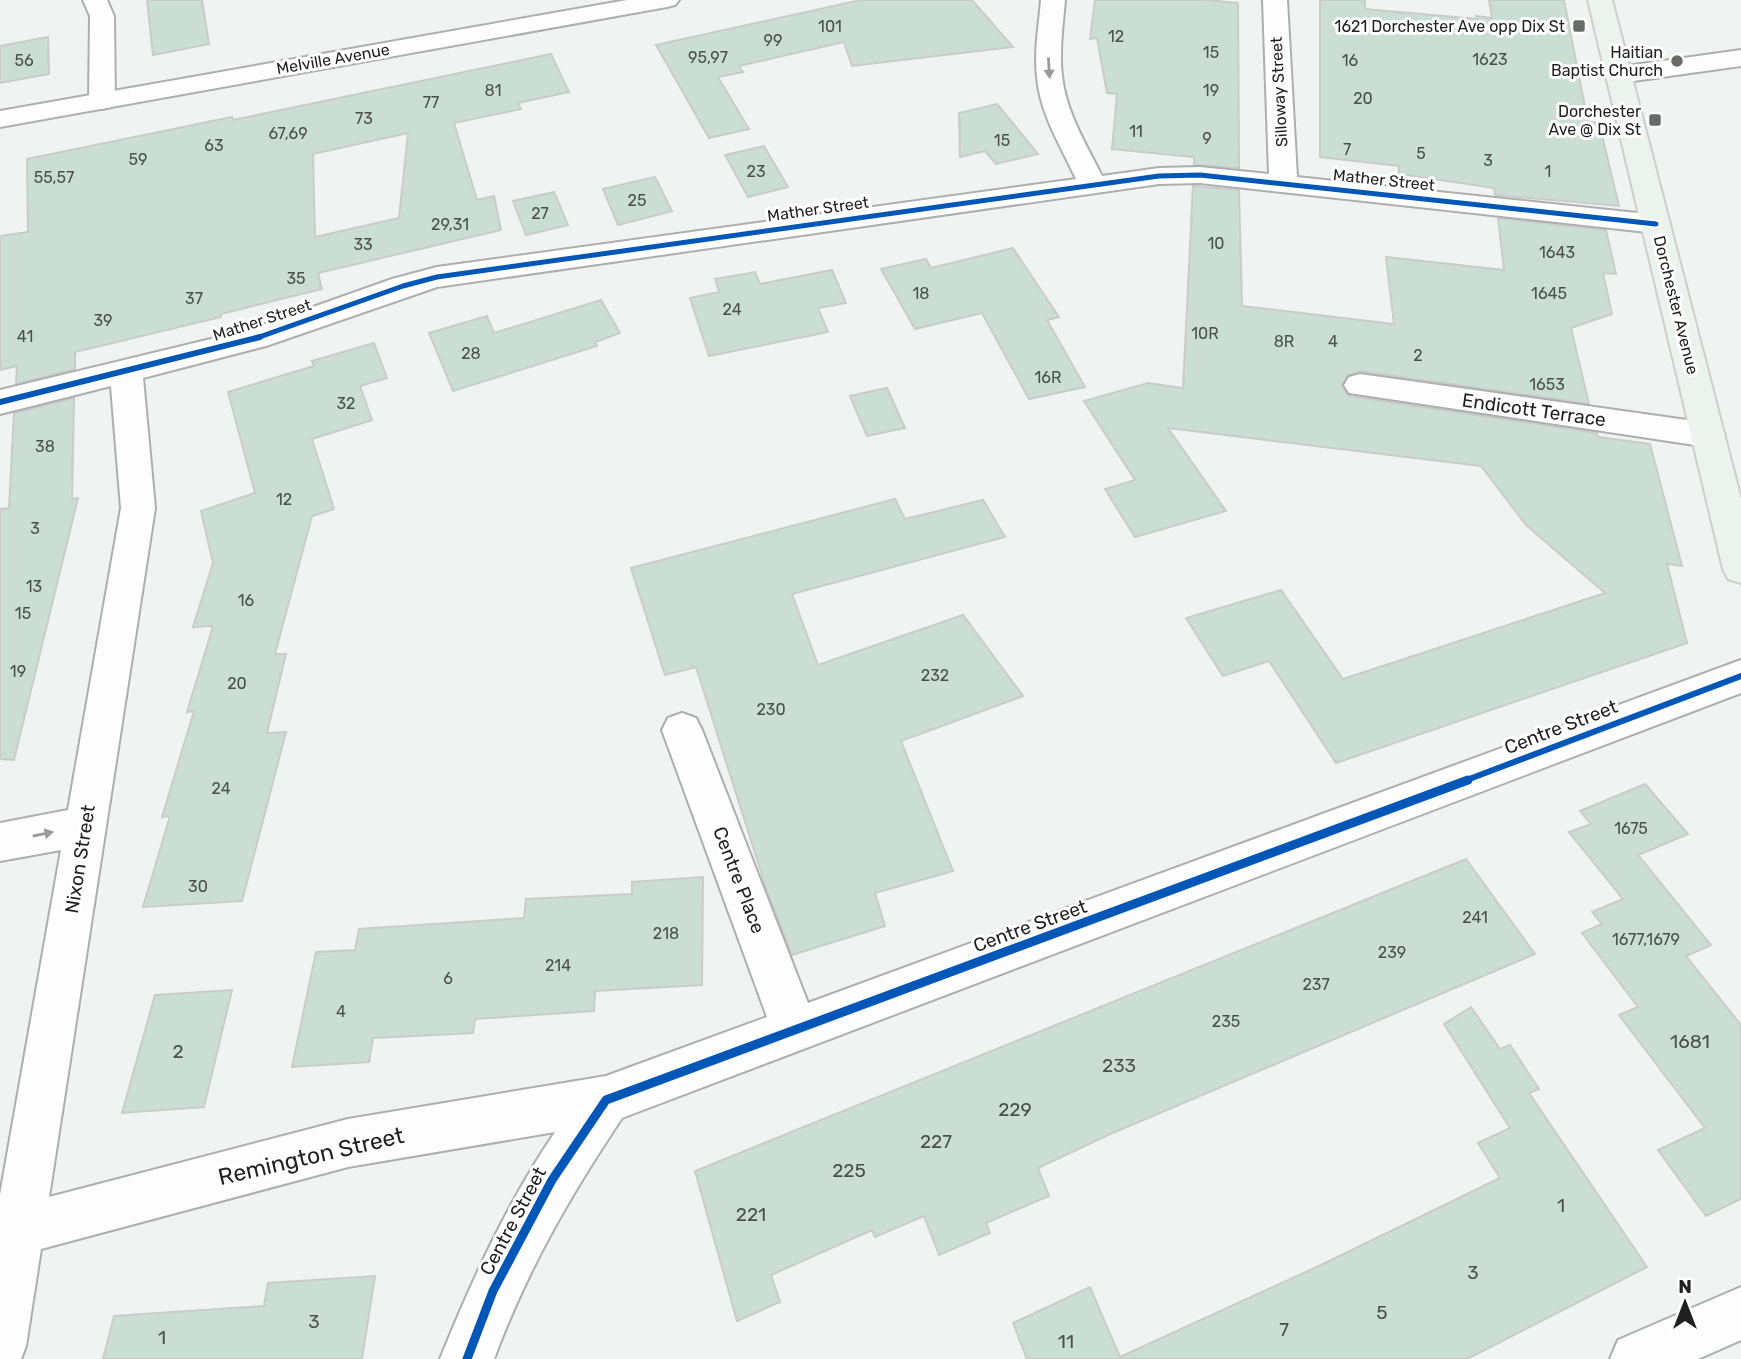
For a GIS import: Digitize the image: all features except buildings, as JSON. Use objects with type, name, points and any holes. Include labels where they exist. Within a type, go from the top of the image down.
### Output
[{"type":"main road","name":"Dorchester Avenue","points":[[1600,0],[1741,569]]},
{"type":"street","points":[[96,0],[103,16],[102,101]]},
{"type":"street","name":"Melville Avenue","points":[[0,119],[667,0]]},
{"type":"street","points":[[1053,0],[1048,65],[1051,88],[1058,111],[1093,185]]},
{"type":"street","name":"Silloway Street","points":[[1275,0],[1283,183]]},
{"type":"street","points":[[1619,75],[1741,58]]},
{"type":"street","name":"Mather Street","points":[[0,402],[255,339],[403,286],[437,277],[1185,174],[1656,224]]},
{"type":"street","name":"Nixon Street","points":[[0,1346],[138,508],[126,371]]},
{"type":"street","name":"Endicott Terrace","points":[[1360,385],[1708,435]]},
{"type":"street","name":"Centre Street","points":[[467,1359],[493,1291],[552,1180],[606,1100],[1741,676]]},
{"type":"street","name":"Centre Place","points":[[682,730],[795,1030]]},
{"type":"street","points":[[0,842],[85,825]]},
{"type":"street","name":"Remington Street","points":[[19,1230],[348,1143],[606,1100]]},
{"type":"street","points":[[1637,1359],[1741,1313]]},
{"type":"cycle path","points":[[0,402],[255,339],[403,286],[437,277],[1159,176],[1200,175],[1656,224]]},
{"type":"cycle path","points":[[467,1359],[493,1291],[552,1180],[606,1100],[1741,676]]},
{"type":"place","name":"1621 Dorchester Ave opp Dix St","points":[[1579,26]]},
{"type":"place","name":"Haitian Baptist Church","points":[[1677,61]]},
{"type":"place","name":"Dorchester Ave @ Dix St","points":[[1655,120]]}]
